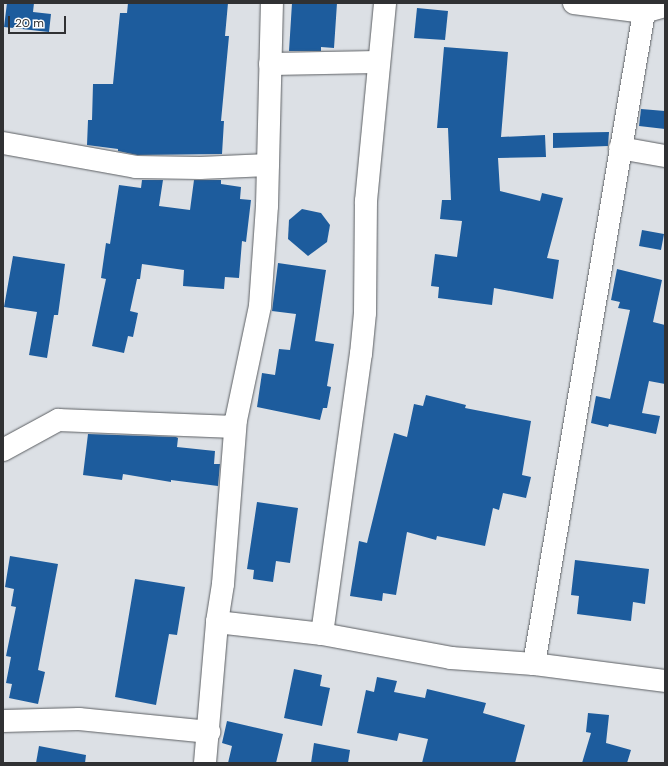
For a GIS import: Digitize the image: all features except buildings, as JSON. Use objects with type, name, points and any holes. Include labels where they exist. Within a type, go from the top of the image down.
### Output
[{"type":"street","points":[[205,763],[209,732],[217,622],[223,584],[235,427],[260,306],[268,165],[272,3]]},
{"type":"street","points":[[322,634],[361,354],[365,313],[366,201],[385,3]]},
{"type":"street","points":[[574,3],[644,12],[665,6]]},
{"type":"street","points":[[534,664],[644,12]]},
{"type":"street","points":[[270,64],[379,62]]},
{"type":"street","points":[[3,143],[136,167],[200,168],[268,165]]},
{"type":"street","points":[[620,148],[665,156]]},
{"type":"street","points":[[3,450],[58,420],[235,427]]},
{"type":"street","points":[[217,622],[322,634],[451,658],[534,664],[665,681]]},
{"type":"street","points":[[3,721],[79,719],[209,732]]}]
